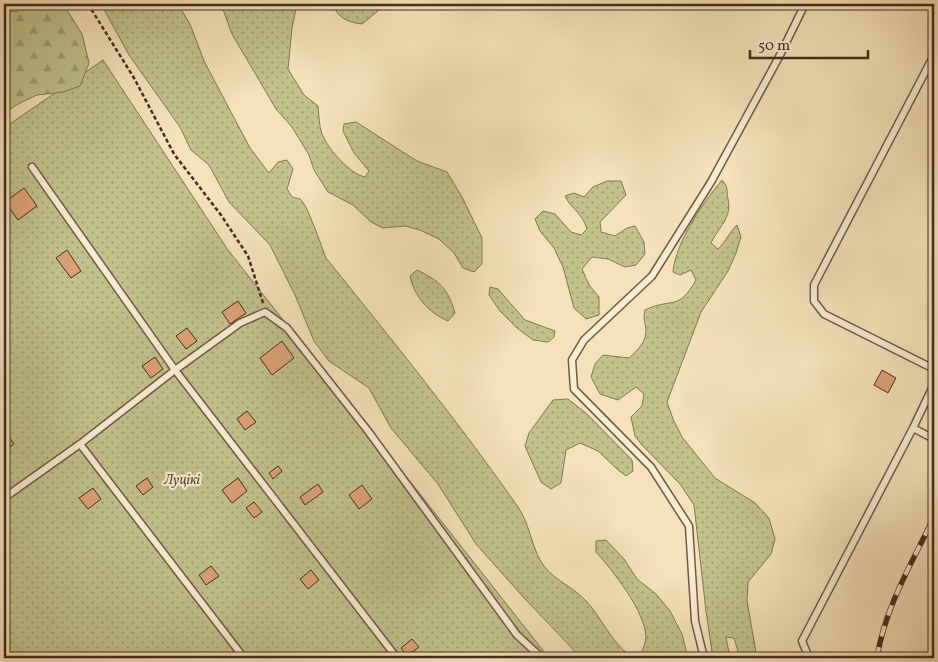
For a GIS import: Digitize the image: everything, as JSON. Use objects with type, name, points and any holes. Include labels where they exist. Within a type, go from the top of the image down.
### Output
[{"type":"lane","points":[[704,658],[695,621],[689,526],[652,467],[574,389],[572,360],[584,340],[652,276],[711,182],[779,57],[805,4]]},
{"type":"lane","points":[[934,55],[814,285],[814,301],[824,314],[934,369]]},
{"type":"lane","points":[[32,167],[175,370],[397,658]]},
{"type":"lane","points":[[4,488],[6,496],[80,444],[175,370],[240,323],[265,312],[287,328],[368,431],[517,635],[542,658]]},
{"type":"lane","points":[[809,658],[802,641],[914,428],[934,384]]},
{"type":"lane","points":[[914,428],[934,439]]},
{"type":"lane","points":[[80,444],[244,658]]},
{"type":"path","points":[[88,4],[134,78],[174,154],[221,215],[248,256],[265,312]]},
{"type":"green space","points":[[23,4],[63,4],[82,34],[89,63],[80,86],[63,92],[37,95],[16,105],[4,114],[4,10],[17,12]]},
{"type":"green space","points":[[101,4],[178,4],[190,24],[204,61],[250,148],[269,173],[278,162],[287,160],[293,169],[287,189],[292,197],[300,199],[303,203],[326,258],[448,412],[518,507],[540,560],[545,567],[587,602],[612,637],[629,655],[642,652],[646,637],[640,615],[619,580],[596,552],[596,541],[606,540],[624,559],[637,579],[656,594],[670,611],[682,634],[688,658],[580,658],[525,599],[476,544],[438,484],[391,428],[369,388],[329,361],[314,341],[295,295],[270,245],[229,202],[209,165],[191,150],[180,127],[129,55]]},
{"type":"green space","points":[[221,4],[297,4],[292,28],[288,69],[304,95],[318,106],[321,131],[329,147],[346,166],[365,177],[369,171],[354,153],[343,131],[344,124],[356,122],[417,161],[447,172],[462,197],[482,238],[482,264],[474,272],[463,268],[454,253],[439,239],[420,230],[405,226],[383,228],[371,222],[353,205],[328,192],[314,170],[309,155],[292,127],[276,109],[232,34]]},
{"type":"green space","points":[[332,4],[345,4],[349,10],[362,9],[368,4],[383,4],[378,11],[362,24],[344,18],[337,13]]},
{"type":"green space","name":"Луцікі","points":[[103,60],[228,250],[549,658],[4,658],[4,128]]},
{"type":"green space","points":[[722,180],[727,189],[728,212],[711,243],[718,249],[737,225],[741,237],[728,271],[701,312],[667,402],[682,437],[715,478],[755,503],[769,518],[775,539],[771,554],[748,582],[747,601],[757,658],[740,658],[734,638],[726,637],[730,658],[713,658],[694,505],[680,484],[635,436],[631,417],[642,406],[644,394],[636,387],[618,400],[600,394],[591,377],[595,364],[603,355],[629,358],[638,349],[646,334],[645,310],[679,300],[690,290],[696,280],[691,270],[680,275],[673,272],[675,260],[691,223]]},
{"type":"green space","points":[[607,181],[621,181],[626,195],[600,222],[601,232],[615,236],[627,228],[635,226],[644,242],[645,254],[636,265],[625,267],[608,259],[592,257],[582,269],[589,285],[599,297],[599,315],[586,319],[574,308],[563,267],[554,248],[540,231],[535,219],[543,211],[555,214],[571,232],[581,235],[587,229],[585,223],[565,196],[574,193],[584,197],[593,187]]},
{"type":"green space","points":[[417,270],[432,278],[446,292],[455,313],[448,321],[429,309],[419,297],[410,276]]},
{"type":"green space","points":[[490,287],[498,289],[525,320],[555,331],[554,337],[548,342],[533,340],[517,328],[500,311],[489,295]]},
{"type":"green space","points":[[568,399],[587,414],[632,460],[633,471],[626,476],[598,451],[580,443],[566,450],[561,483],[551,489],[541,482],[525,446],[529,433],[553,400]]},
{"type":"building","points":[[24,188],[37,206],[18,220],[5,202]]},
{"type":"building","points":[[67,250],[81,271],[71,278],[56,258]]},
{"type":"building","points":[[238,301],[246,313],[230,324],[222,312]]},
{"type":"building","points":[[187,328],[197,341],[186,349],[176,336]]},
{"type":"building","points":[[282,341],[294,358],[272,375],[260,358]]},
{"type":"building","points":[[155,357],[163,369],[151,378],[142,366]]},
{"type":"building","points":[[882,370],[896,378],[888,393],[874,385]]},
{"type":"building","points":[[247,411],[256,422],[245,430],[237,419]]},
{"type":"building","points":[[6,433],[14,444],[4,451],[4,434]]},
{"type":"building","points":[[278,466],[282,471],[273,479],[269,473]]},
{"type":"building","points":[[147,478],[153,487],[143,495],[136,486]]},
{"type":"building","points":[[238,478],[247,491],[232,503],[222,490]]},
{"type":"building","points":[[318,484],[323,492],[305,505],[300,497]]},
{"type":"building","points":[[362,485],[372,499],[359,509],[349,495]]},
{"type":"building","points":[[93,488],[101,499],[88,509],[79,498]]},
{"type":"building","points":[[254,502],[262,512],[254,518],[246,508]]},
{"type":"building","points":[[211,566],[219,576],[206,585],[199,575]]},
{"type":"building","points":[[311,570],[319,580],[308,589],[300,579]]},
{"type":"building","points":[[412,639],[419,647],[407,656],[401,648]]},
{"type":"railway","points":[[877,658],[886,621],[893,603],[908,568],[934,517]]}]
